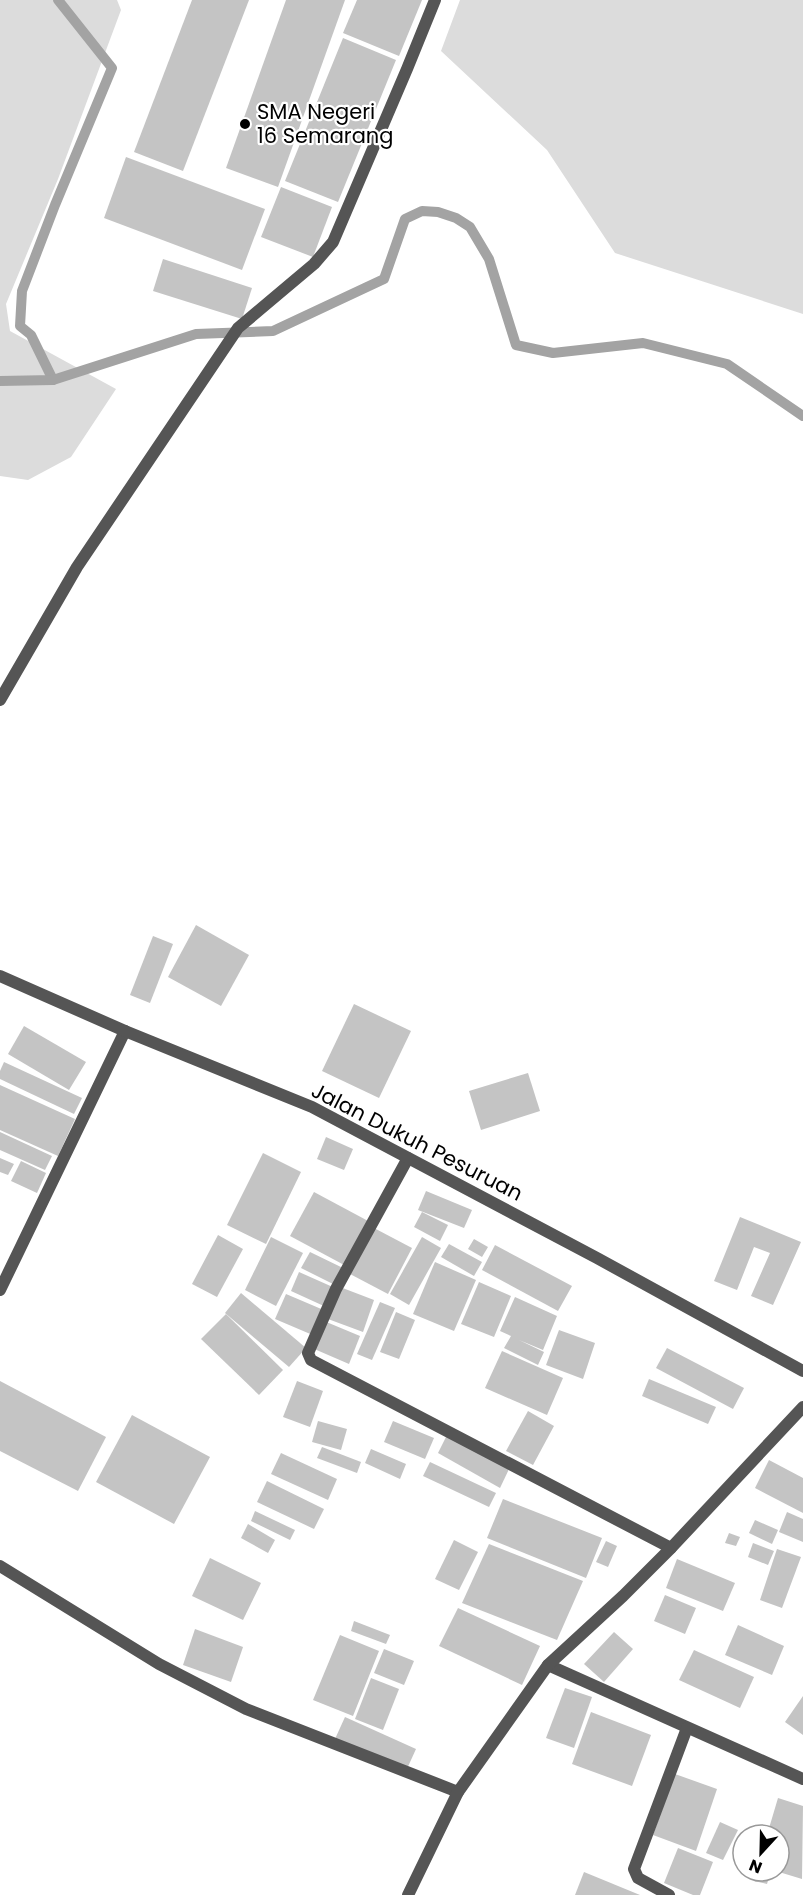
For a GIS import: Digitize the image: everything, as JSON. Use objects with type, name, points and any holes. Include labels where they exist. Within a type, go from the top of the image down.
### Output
[{"type":"street","points":[[0,700],[77,567],[238,328],[314,264],[333,242],[435,0]]},
{"type":"street","name":"Jalan Dukuh Pesuruan","points":[[0,975],[125,1031],[312,1107],[597,1258],[803,1371]]},
{"type":"street","points":[[0,1290],[125,1031]]},
{"type":"street","points":[[408,1158],[336,1289],[308,1353],[311,1360],[671,1548]]},
{"type":"street","points":[[408,1895],[458,1792],[548,1665],[671,1548],[803,1407]]},
{"type":"street","points":[[0,1566],[159,1664],[246,1709],[458,1792]]},
{"type":"street","points":[[548,1665],[803,1779]]},
{"type":"street","points":[[669,1895],[638,1878],[634,1869],[687,1728]]},
{"type":"shaded area","points":[[0,0],[117,0],[121,10],[58,179],[6,304],[10,331],[116,389],[71,457],[28,480],[0,476]]},
{"type":"shaded area","points":[[460,0],[803,0],[803,314],[615,253],[547,150],[441,51]]},
{"type":"building","points":[[192,0],[249,0],[183,171],[134,152]]},
{"type":"building","points":[[286,0],[345,0],[278,187],[226,168]]},
{"type":"building","points":[[357,0],[422,0],[399,56],[343,33]]},
{"type":"building","points":[[343,38],[396,60],[338,202],[285,181]]},
{"type":"building","points":[[126,157],[265,209],[242,270],[104,218]]},
{"type":"building","points":[[281,187],[332,207],[313,257],[261,237]]},
{"type":"building","points":[[163,259],[252,288],[242,319],[153,291]]},
{"type":"building","points":[[196,925],[249,955],[221,1006],[168,977]]},
{"type":"building","points":[[153,936],[173,944],[150,1003],[130,995]]},
{"type":"building","points":[[354,1004],[411,1031],[379,1098],[322,1071]]},
{"type":"building","points":[[24,1026],[86,1062],[69,1090],[8,1054]]},
{"type":"building","points":[[4,1062],[82,1098],[74,1114],[0,1079],[0,1071]]},
{"type":"building","points":[[528,1073],[540,1111],[481,1130],[469,1091]]},
{"type":"building","points":[[0,1085],[75,1119],[58,1156],[0,1130]]},
{"type":"building","points":[[0,1132],[52,1156],[45,1170],[0,1150]]},
{"type":"building","points":[[326,1137],[353,1149],[344,1170],[317,1159]]},
{"type":"building","points":[[263,1153],[301,1172],[266,1244],[227,1225]]},
{"type":"building","points":[[0,1158],[14,1164],[8,1175],[0,1172]]},
{"type":"building","points":[[21,1161],[46,1173],[37,1193],[11,1181]]},
{"type":"building","points":[[426,1191],[472,1210],[464,1228],[418,1210]]},
{"type":"building","points":[[314,1192],[370,1222],[346,1266],[290,1236]]},
{"type":"building","points":[[422,1212],[448,1225],[440,1241],[414,1227]]},
{"type":"building","points":[[740,1217],[801,1242],[773,1305],[751,1296],[770,1253],[754,1247],[737,1290],[714,1281]]},
{"type":"building","points":[[374,1228],[412,1248],[388,1294],[350,1274]]},
{"type":"building","points":[[218,1235],[243,1249],[217,1297],[192,1284]]},
{"type":"building","points":[[271,1237],[303,1253],[276,1306],[245,1290]]},
{"type":"building","points":[[422,1237],[441,1248],[409,1305],[390,1294]]},
{"type":"building","points":[[474,1239],[488,1247],[482,1257],[468,1249]]},
{"type":"building","points":[[449,1244],[482,1262],[474,1276],[441,1257]]},
{"type":"building","points":[[495,1245],[572,1286],[558,1311],[482,1270]]},
{"type":"building","points":[[310,1252],[343,1268],[335,1285],[301,1268]]},
{"type":"building","points":[[435,1262],[476,1280],[454,1331],[413,1314]]},
{"type":"building","points":[[299,1272],[335,1288],[326,1307],[291,1291]]},
{"type":"building","points":[[479,1282],[511,1296],[494,1337],[461,1324]]},
{"type":"building","points":[[340,1287],[374,1300],[363,1332],[328,1319]]},
{"type":"building","points":[[241,1293],[306,1348],[289,1367],[225,1313]]},
{"type":"building","points":[[286,1294],[326,1311],[315,1336],[275,1319]]},
{"type":"building","points":[[515,1297],[557,1316],[543,1350],[519,1340],[544,1352],[538,1365],[504,1348],[511,1336],[500,1331]]},
{"type":"building","points":[[380,1302],[395,1308],[372,1360],[357,1354]]},
{"type":"building","points":[[396,1312],[415,1320],[399,1359],[380,1352]]},
{"type":"building","points":[[226,1314],[283,1370],[259,1395],[201,1339]]},
{"type":"building","points":[[324,1321],[360,1336],[349,1364],[312,1348]]},
{"type":"building","points":[[559,1330],[595,1343],[583,1379],[546,1365]]},
{"type":"building","points":[[667,1348],[744,1388],[733,1409],[656,1368]]},
{"type":"building","points":[[502,1351],[563,1378],[547,1415],[485,1388]]},
{"type":"building","points":[[649,1379],[716,1407],[708,1424],[642,1396]]},
{"type":"building","points":[[0,1381],[106,1437],[78,1491],[0,1451]]},
{"type":"building","points":[[297,1381],[323,1391],[310,1427],[283,1417]]},
{"type":"building","points":[[528,1411],[554,1426],[533,1465],[506,1451]]},
{"type":"building","points":[[132,1415],[210,1457],[174,1524],[96,1482]]},
{"type":"building","points":[[318,1421],[347,1429],[341,1450],[312,1442]]},
{"type":"building","points":[[393,1421],[434,1438],[425,1459],[384,1442]]},
{"type":"building","points":[[448,1433],[510,1467],[500,1488],[438,1453]]},
{"type":"building","points":[[322,1447],[361,1462],[357,1473],[317,1458]]},
{"type":"building","points":[[371,1449],[406,1464],[400,1479],[365,1463]]},
{"type":"building","points":[[281,1453],[337,1479],[328,1500],[271,1474]]},
{"type":"building","points":[[769,1460],[803,1478],[803,1513],[755,1488]]},
{"type":"building","points":[[430,1462],[496,1493],[489,1507],[423,1476]]},
{"type":"building","points":[[267,1481],[324,1509],[314,1529],[257,1502]]},
{"type":"building","points":[[503,1499],[602,1538],[586,1578],[487,1538]]},
{"type":"building","points":[[255,1511],[295,1530],[290,1540],[251,1521]]},
{"type":"building","points":[[787,1512],[803,1519],[803,1542],[779,1532]]},
{"type":"building","points":[[755,1520],[778,1530],[772,1544],[749,1533]]},
{"type":"building","points":[[248,1524],[275,1540],[268,1553],[241,1538]]},
{"type":"building","points":[[729,1533],[740,1537],[736,1546],[725,1543]]},
{"type":"building","points":[[454,1540],[478,1552],[459,1590],[435,1579]]},
{"type":"building","points":[[606,1541],[617,1546],[608,1567],[596,1562]]},
{"type":"building","points":[[753,1543],[774,1551],[768,1565],[748,1557]]},
{"type":"building","points":[[489,1544],[583,1581],[557,1640],[462,1603]]},
{"type":"building","points":[[777,1549],[801,1557],[782,1608],[760,1600]]},
{"type":"building","points":[[210,1558],[261,1583],[243,1620],[192,1596]]},
{"type":"building","points":[[677,1559],[735,1583],[723,1611],[666,1588]]},
{"type":"building","points":[[665,1595],[696,1608],[685,1634],[654,1621]]},
{"type":"building","points":[[458,1608],[540,1646],[522,1685],[439,1646]]},
{"type":"building","points":[[354,1621],[390,1635],[386,1644],[351,1631]]},
{"type":"building","points":[[738,1625],[784,1646],[772,1675],[725,1655]]},
{"type":"building","points":[[195,1629],[243,1647],[231,1682],[183,1665]]},
{"type":"building","points":[[614,1632],[633,1649],[604,1682],[584,1664]]},
{"type":"building","points":[[340,1635],[379,1651],[353,1716],[313,1700]]},
{"type":"building","points":[[384,1649],[414,1661],[404,1685],[374,1673]]},
{"type":"building","points":[[694,1650],[754,1677],[740,1708],[679,1680]]},
{"type":"building","points":[[371,1678],[399,1689],[383,1730],[355,1719]]},
{"type":"building","points":[[565,1688],[592,1697],[574,1748],[546,1738]]},
{"type":"building","points":[[803,1696],[803,1735],[785,1722]]},
{"type":"building","points":[[591,1712],[651,1735],[632,1786],[572,1764]]},
{"type":"building","points":[[345,1717],[416,1749],[406,1771],[335,1739]]},
{"type":"building","points":[[675,1774],[717,1789],[696,1851],[653,1835]]},
{"type":"building","points":[[778,1798],[803,1806],[802,1879],[791,1876],[791,1823],[771,1823]]},
{"type":"building","points":[[720,1822],[731,1827],[731,1844],[723,1860],[706,1853]]},
{"type":"building","points":[[678,1848],[713,1862],[700,1895],[693,1895],[664,1883]]},
{"type":"building","points":[[584,1872],[640,1895],[575,1895]]},
{"type":"waterway","points":[[53,380],[31,335],[20,326],[22,291],[112,68],[58,0]]},
{"type":"waterway","points":[[0,381],[53,380],[196,334],[273,331],[384,279],[405,219],[422,211],[438,212],[456,218],[470,227],[489,259],[516,345],[553,353],[643,343],[727,364],[803,416]]},
{"type":"place","name":"SMA Negeri 16 Semarang","points":[[245,124]]}]
